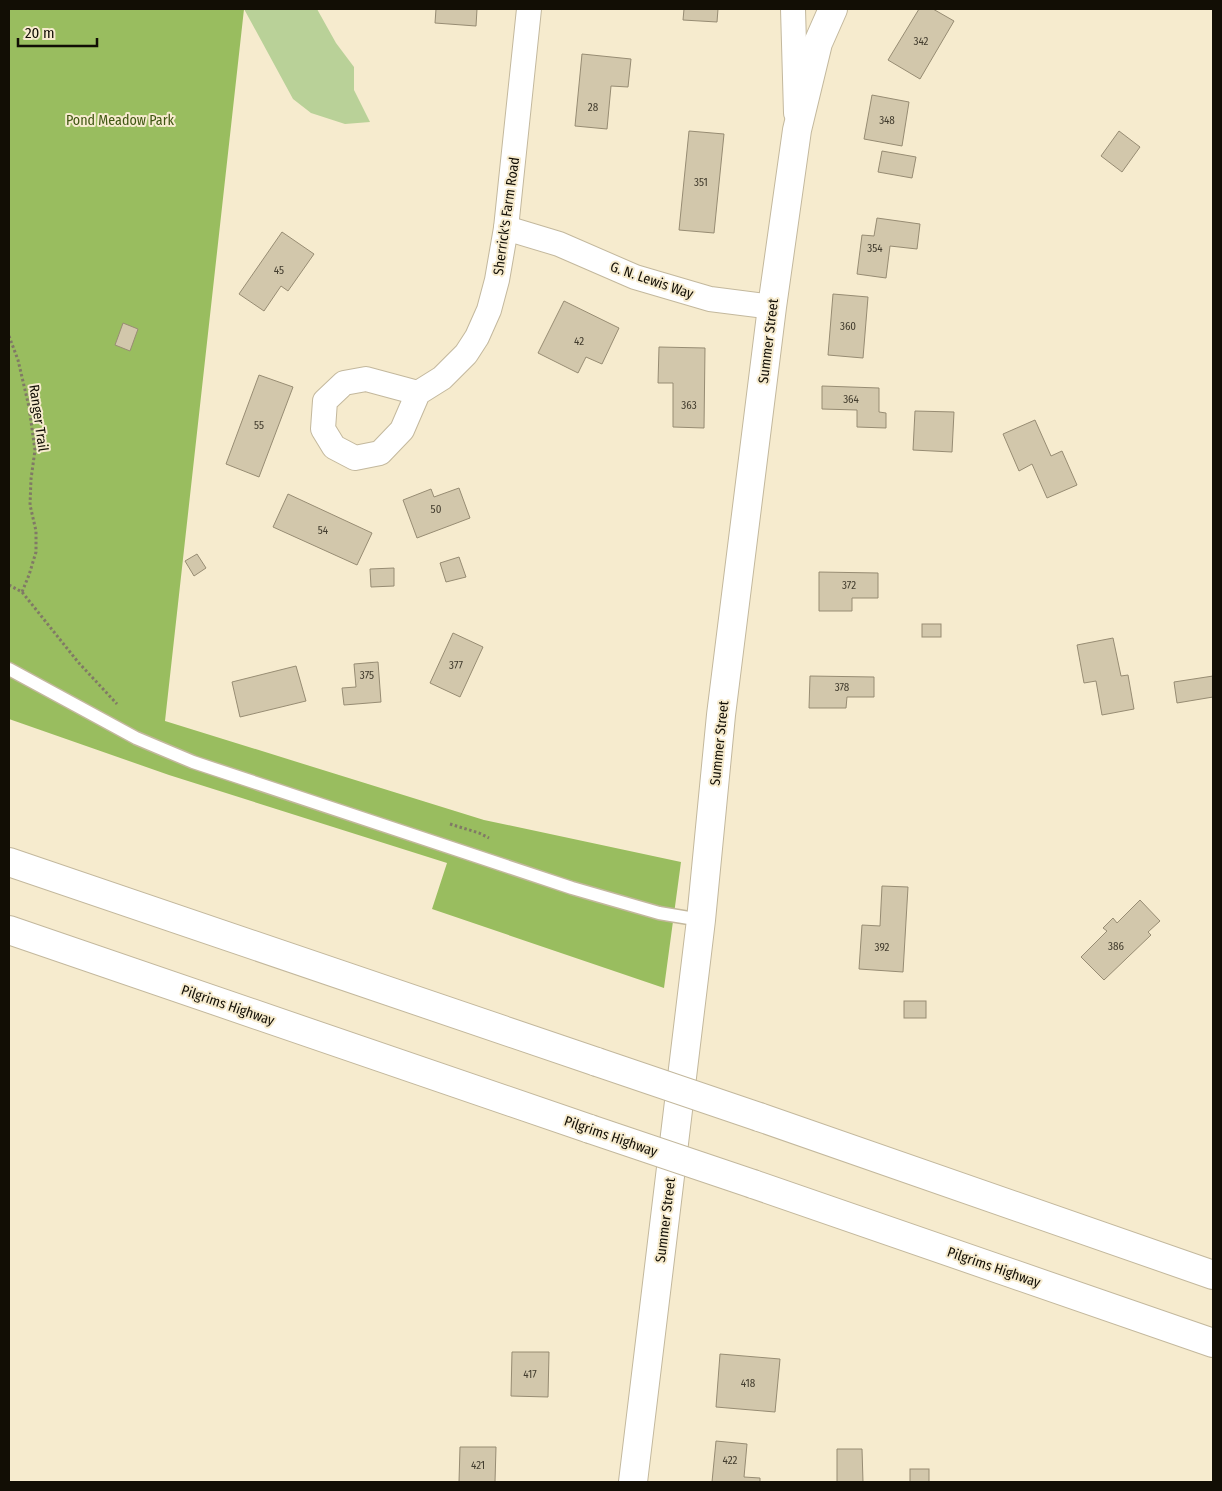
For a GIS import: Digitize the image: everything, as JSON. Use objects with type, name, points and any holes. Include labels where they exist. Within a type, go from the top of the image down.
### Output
[{"type":"main road","name":"Summer Street","points":[[634,1482],[722,716],[772,307],[797,130],[818,43],[833,9]]},
{"type":"main road","points":[[9,862],[759,1117],[1213,1275]]},
{"type":"main road","name":"Pilgrims Highway","points":[[9,930],[753,1184],[1213,1344]]},
{"type":"street","name":"Sherrick's Farm Road","points":[[418,393],[442,378],[466,354],[478,337],[489,310],[506,228],[529,9]]},
{"type":"street","points":[[793,9],[797,130]]},
{"type":"street","name":"G. N. Lewis Way","points":[[506,228],[559,244],[635,277],[710,299],[772,307]]},
{"type":"lane","points":[[9,669],[136,738],[193,762],[572,888],[659,913],[700,920]]},
{"type":"path","name":"Ranger Trail","points":[[9,336],[18,360],[30,407],[35,450],[30,505],[36,530],[36,552],[30,574],[22,592]]},
{"type":"path","points":[[9,585],[22,592],[78,662],[118,704]]},
{"type":"path","points":[[441,822],[479,833],[496,841]]},
{"type":"green space","name":"Pond Meadow Park","points":[[9,9],[244,9],[165,721],[484,820],[681,862],[664,988],[432,909],[447,863],[169,775],[9,719]]},
{"type":"green space","points":[[244,9],[317,9],[336,43],[354,67],[354,90],[370,122],[345,124],[311,113],[293,99]]},
{"type":"building","points":[[436,9],[477,9],[476,26],[435,23]]},
{"type":"building","points":[[684,9],[718,9],[717,22],[683,20]]},
{"type":"building","points":[[919,9],[933,9],[954,21],[920,79],[888,60]]},
{"type":"building","points":[[582,54],[631,59],[628,87],[611,86],[607,129],[575,126]]},
{"type":"building","points":[[872,95],[909,102],[902,146],[864,139]]},
{"type":"building","points":[[689,131],[724,134],[714,233],[679,230]]},
{"type":"building","points":[[1119,131],[1140,147],[1122,172],[1101,156]]},
{"type":"building","points":[[882,151],[916,157],[912,178],[878,172]]},
{"type":"building","points":[[877,218],[920,224],[917,249],[890,246],[886,278],[857,274],[862,235],[874,236]]},
{"type":"building","points":[[282,232],[314,254],[288,291],[281,286],[264,311],[239,294]]},
{"type":"building","points":[[833,294],[868,297],[863,358],[828,355]]},
{"type":"building","points":[[564,301],[619,328],[602,364],[586,357],[578,373],[538,353]]},
{"type":"building","points":[[123,323],[138,329],[130,351],[115,345]]},
{"type":"building","points":[[659,347],[705,348],[704,428],[673,427],[673,383],[658,383]]},
{"type":"building","points":[[259,375],[293,387],[259,477],[226,464]]},
{"type":"building","points":[[822,386],[879,388],[879,412],[886,413],[886,428],[857,427],[857,410],[822,409]]},
{"type":"building","points":[[915,411],[954,412],[952,452],[913,450]]},
{"type":"building","points":[[1035,420],[1051,456],[1062,451],[1077,485],[1047,498],[1032,464],[1019,471],[1003,434]]},
{"type":"building","points":[[459,488],[470,518],[417,538],[403,500],[431,489],[434,497]]},
{"type":"building","points":[[288,494],[372,533],[357,565],[273,527]]},
{"type":"building","points":[[197,554],[206,568],[194,576],[185,561]]},
{"type":"building","points":[[459,557],[466,577],[446,582],[440,563]]},
{"type":"building","points":[[394,568],[394,586],[371,587],[370,569]]},
{"type":"building","points":[[819,572],[878,573],[878,598],[852,598],[852,611],[819,611]]},
{"type":"building","points":[[922,624],[941,624],[941,637],[922,637]]},
{"type":"building","points":[[453,633],[483,647],[460,697],[430,683]]},
{"type":"building","points":[[1113,638],[1121,676],[1128,675],[1134,709],[1102,715],[1096,681],[1084,683],[1077,645]]},
{"type":"building","points":[[378,662],[381,702],[344,705],[342,688],[356,687],[354,664]]},
{"type":"building","points":[[296,666],[306,701],[240,717],[232,682]]},
{"type":"building","points":[[810,676],[874,677],[874,697],[847,697],[846,708],[809,708]]},
{"type":"building","points":[[1213,676],[1213,697],[1177,703],[1174,682]]},
{"type":"building","points":[[882,886],[908,887],[903,972],[859,969],[862,925],[880,926]]},
{"type":"building","points":[[1140,900],[1160,921],[1148,932],[1151,935],[1104,980],[1081,957],[1107,931],[1103,928],[1113,918],[1117,923]]},
{"type":"building","points":[[904,1001],[926,1001],[926,1018],[904,1018]]},
{"type":"building","points":[[512,1352],[549,1352],[548,1397],[511,1396]]},
{"type":"building","points":[[720,1354],[780,1359],[775,1412],[716,1407]]},
{"type":"building","points":[[716,1441],[747,1444],[744,1477],[760,1478],[760,1482],[712,1482]]},
{"type":"building","points":[[460,1447],[496,1447],[495,1482],[459,1482]]},
{"type":"building","points":[[837,1449],[862,1449],[863,1482],[837,1482]]},
{"type":"building","points":[[910,1469],[929,1469],[929,1482],[910,1482]]}]
